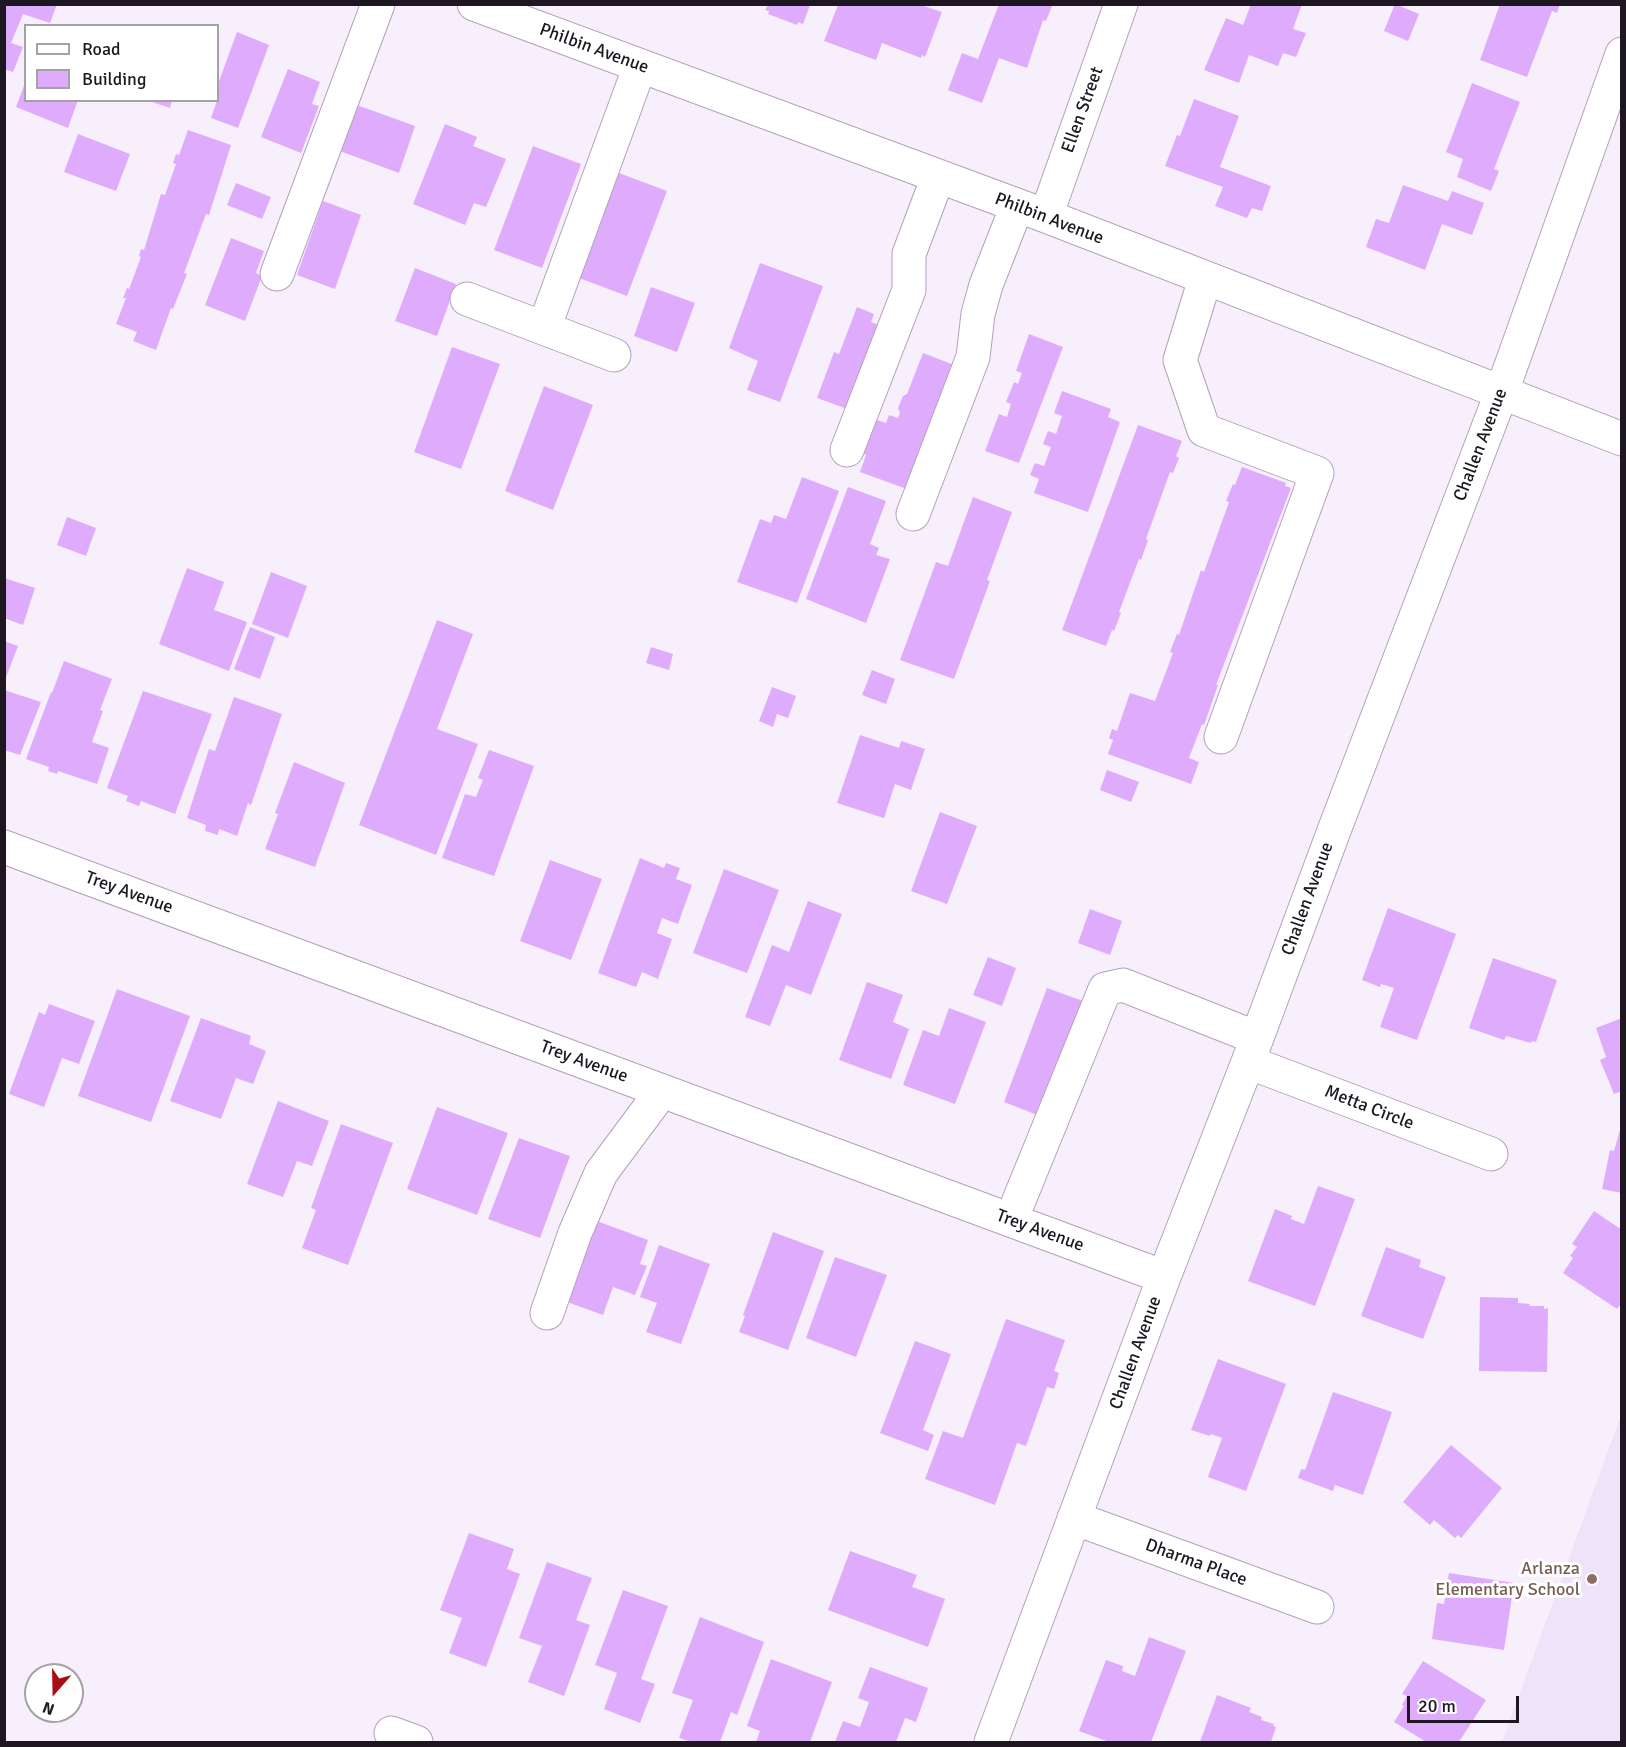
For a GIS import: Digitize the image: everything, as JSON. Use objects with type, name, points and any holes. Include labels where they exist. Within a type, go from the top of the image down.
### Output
[{"type":"street","points":[[278,274],[378,4]]},
{"type":"street","name":"Philbin Avenue","points":[[474,4],[1031,211],[1622,439]]},
{"type":"street","name":"Ellen Street","points":[[913,514],[972,357],[978,315],[986,285],[1031,211],[1121,4]]},
{"type":"street","name":"Challen Avenue","points":[[992,1743],[1164,1277],[1501,394],[1622,54]]},
{"type":"street","points":[[544,328],[640,66]]},
{"type":"street","points":[[847,450],[909,290],[909,254],[939,177]]},
{"type":"street","points":[[1205,279],[1180,360],[1204,430],[1317,473],[1221,737]]},
{"type":"street","points":[[467,299],[614,355]]},
{"type":"street","name":"Trey Avenue","points":[[4,846],[1164,1277]]},
{"type":"street","name":"Metta Circle","points":[[1011,1220],[1105,989],[1123,985],[1252,1050],[1491,1154]]},
{"type":"street","points":[[547,1313],[575,1233],[601,1173],[662,1091]]},
{"type":"street","name":"Dharma Place","points":[[1074,1518],[1317,1607]]},
{"type":"shaded area","name":"Arlanza Elementary School","points":[[1621,1415],[1621,1742],[1502,1742]]},
{"type":"building","points":[[4,4],[57,4],[50,23],[23,14],[11,43],[23,47],[13,72],[4,69]]},
{"type":"building","points":[[999,4],[1052,6],[1046,21],[1043,20],[1027,68],[999,58],[982,103],[948,90],[962,53],[978,59]]},
{"type":"building","points":[[1251,4],[1302,4],[1293,29],[1306,33],[1296,57],[1283,53],[1278,66],[1249,55],[1239,83],[1204,70],[1226,18],[1243,25]]},
{"type":"building","points":[[1395,4],[1419,14],[1408,41],[1384,31]]},
{"type":"building","points":[[1500,4],[1560,4],[1557,13],[1552,11],[1527,77],[1480,60]]},
{"type":"building","points":[[768,5],[810,5],[803,24],[798,22],[797,25],[768,14],[769,11],[765,10]]},
{"type":"building","points":[[838,5],[921,5],[942,12],[925,57],[922,55],[921,58],[882,43],[876,60],[824,41]]},
{"type":"building","points":[[237,32],[269,45],[238,128],[211,118],[217,102],[219,102],[219,81]]},
{"type":"building","points":[[288,69],[320,82],[312,104],[319,106],[301,153],[261,137]]},
{"type":"building","points":[[1472,83],[1520,102],[1494,169],[1499,171],[1491,191],[1457,177],[1463,159],[1446,152]]},
{"type":"building","points":[[24,85],[24,102],[77,102],[68,128],[16,107]]},
{"type":"building","points":[[1194,99],[1239,116],[1220,167],[1271,186],[1262,211],[1252,208],[1247,218],[1215,206],[1223,187],[1165,166],[1177,135],[1180,136]]},
{"type":"building","points":[[152,102],[172,102],[170,108]]},
{"type":"building","points":[[354,104],[415,126],[399,173],[337,150]]},
{"type":"building","points":[[445,124],[477,137],[473,146],[506,159],[486,207],[474,203],[465,225],[413,204]]},
{"type":"building","points":[[188,130],[231,145],[209,215],[206,214],[184,273],[187,274],[173,309],[171,308],[156,350],[133,341],[137,332],[116,324],[126,298],[123,298],[127,288],[129,289],[141,257],[139,256],[141,249],[144,250],[161,194],[165,195],[176,164],[173,163],[176,154],[179,155]]},
{"type":"building","points":[[78,134],[130,154],[116,191],[64,172]]},
{"type":"building","points":[[533,146],[581,164],[542,268],[494,250]]},
{"type":"building","points":[[619,173],[667,191],[627,296],[579,278]]},
{"type":"building","points":[[236,183],[271,197],[262,219],[227,205]]},
{"type":"building","points":[[1403,185],[1448,201],[1452,191],[1484,203],[1472,235],[1442,224],[1425,270],[1366,247],[1376,219],[1389,223]]},
{"type":"building","points":[[323,201],[361,215],[335,289],[297,275]]},
{"type":"building","points":[[231,238],[264,251],[256,273],[262,276],[245,321],[205,305]]},
{"type":"building","points":[[760,263],[823,286],[780,402],[747,390],[758,361],[729,348]]},
{"type":"building","points":[[415,268],[456,284],[437,336],[395,321]]},
{"type":"building","points":[[651,287],[695,303],[677,352],[634,336]]},
{"type":"building","points":[[857,307],[874,314],[871,322],[881,326],[850,410],[817,398],[834,352],[839,354]]},
{"type":"building","points":[[1029,334],[1063,347],[1019,463],[985,451],[999,414],[1007,417],[1011,404],[1006,402],[1014,382],[1018,384],[1022,373],[1016,371]]},
{"type":"building","points":[[452,347],[500,364],[461,469],[414,452]]},
{"type":"building","points":[[923,353],[962,368],[915,492],[860,472],[866,455],[862,453],[874,419],[886,423],[889,415],[898,418],[900,413],[898,408],[903,396],[907,394]]},
{"type":"building","points":[[544,386],[593,405],[553,510],[505,491]]},
{"type":"building","points":[[1062,391],[1111,409],[1108,417],[1120,422],[1088,512],[1034,493],[1039,479],[1030,475],[1035,463],[1044,466],[1051,447],[1043,444],[1048,431],[1056,434],[1062,416],[1054,413]]},
{"type":"building","points":[[1138,425],[1182,441],[1176,456],[1179,458],[1173,473],[1170,472],[1146,539],[1148,540],[1141,560],[1139,559],[1119,612],[1121,613],[1106,646],[1062,630]]},
{"type":"building","points":[[1242,467],[1286,483],[1285,486],[1291,488],[1216,685],[1218,685],[1204,725],[1202,724],[1189,758],[1199,762],[1191,784],[1108,754],[1113,740],[1109,738],[1112,729],[1117,731],[1130,693],[1155,701],[1173,653],[1170,652],[1177,634],[1179,635],[1201,570],[1204,572],[1229,502],[1226,501]]},
{"type":"building","points":[[802,477],[839,491],[797,603],[737,582],[760,519],[771,523],[774,515],[786,519]]},
{"type":"building","points":[[848,487],[886,501],[870,544],[879,548],[876,555],[890,559],[866,623],[806,599]]},
{"type":"building","points":[[973,497],[1012,512],[987,580],[990,581],[954,679],[900,660],[936,562],[948,566]]},
{"type":"building","points":[[67,517],[96,528],[86,556],[57,545]]},
{"type":"building","points":[[187,568],[224,582],[214,610],[247,622],[229,671],[159,644]]},
{"type":"building","points":[[271,572],[307,586],[288,638],[252,624]]},
{"type":"building","points":[[4,578],[35,588],[23,625],[4,618]]},
{"type":"building","points":[[437,620],[473,634],[437,729],[478,744],[436,855],[359,825]]},
{"type":"building","points":[[250,627],[275,637],[260,679],[234,669]]},
{"type":"building","points":[[4,641],[18,646],[5,680],[4,679]]},
{"type":"building","points":[[651,647],[673,654],[669,670],[646,663]]},
{"type":"building","points":[[64,661],[112,679],[100,710],[103,711],[92,742],[109,748],[97,784],[58,771],[57,774],[48,771],[49,767],[26,759]]},
{"type":"building","points":[[872,670],[895,679],[886,704],[862,695]]},
{"type":"building","points":[[772,687],[796,696],[788,718],[777,714],[773,727],[759,721]]},
{"type":"building","points":[[4,690],[41,702],[20,755],[4,750]]},
{"type":"building","points":[[143,691],[212,714],[175,814],[141,801],[139,806],[126,801],[128,796],[107,788]]},
{"type":"building","points":[[234,697],[282,714],[251,805],[248,803],[237,836],[219,829],[218,835],[205,831],[206,825],[187,818],[209,749],[215,751]]},
{"type":"building","points":[[860,735],[899,748],[901,741],[925,749],[911,790],[895,784],[884,818],[837,803]]},
{"type":"building","points":[[489,750],[534,766],[494,876],[442,858],[465,794],[476,797],[483,780],[478,778]]},
{"type":"building","points":[[294,762],[345,783],[315,867],[265,849],[278,814],[275,813]]},
{"type":"building","points":[[1107,770],[1139,782],[1131,802],[1100,790]]},
{"type":"building","points":[[940,812],[977,826],[947,904],[911,891]]},
{"type":"building","points":[[640,858],[664,868],[666,863],[680,868],[676,879],[692,885],[678,924],[662,918],[657,933],[672,939],[658,979],[642,972],[636,987],[598,973]]},
{"type":"building","points":[[550,860],[602,879],[571,960],[520,941]]},
{"type":"building","points":[[724,869],[779,890],[747,973],[693,953]]},
{"type":"building","points":[[808,901],[842,914],[811,995],[786,985],[770,1026],[745,1017],[772,945],[789,952]]},
{"type":"building","points":[[1388,908],[1456,934],[1417,1040],[1380,1027],[1394,988],[1381,984],[1380,987],[1362,980]]},
{"type":"building","points":[[1090,909],[1122,921],[1110,955],[1078,943]]},
{"type":"building","points":[[988,957],[1016,968],[1002,1006],[973,995]]},
{"type":"building","points":[[1493,958],[1557,980],[1536,1042],[1531,1043],[1506,1036],[1504,1040],[1469,1028]]},
{"type":"building","points":[[867,982],[903,995],[893,1022],[909,1029],[891,1079],[839,1060]]},
{"type":"building","points":[[1047,988],[1083,1001],[1040,1116],[1004,1102]]},
{"type":"building","points":[[117,989],[190,1016],[151,1122],[78,1096]]},
{"type":"building","points":[[49,1004],[95,1021],[79,1064],[62,1058],[44,1107],[9,1094],[39,1012],[45,1015]]},
{"type":"building","points":[[949,1008],[986,1022],[955,1104],[903,1085],[923,1030],[939,1036]]},
{"type":"building","points":[[201,1018],[251,1036],[249,1044],[266,1051],[253,1084],[236,1078],[221,1119],[170,1101]]},
{"type":"building","points":[[1622,1018],[1622,1091],[1614,1094],[1600,1060],[1606,1057],[1596,1028]]},
{"type":"building","points":[[278,1101],[329,1121],[312,1166],[297,1161],[283,1197],[247,1184]]},
{"type":"building","points":[[437,1107],[508,1133],[477,1215],[407,1189]]},
{"type":"building","points":[[341,1124],[393,1143],[348,1265],[302,1248],[316,1210],[311,1208]]},
{"type":"building","points":[[1620,1130],[1622,1130],[1622,1193],[1602,1189],[1610,1150],[1614,1151]]},
{"type":"building","points":[[519,1138],[570,1156],[540,1238],[488,1219]]},
{"type":"building","points":[[1318,1186],[1355,1199],[1315,1306],[1248,1281],[1275,1209],[1304,1224]]},
{"type":"building","points":[[1594,1211],[1622,1230],[1622,1303],[1617,1309],[1563,1273],[1573,1258],[1570,1256],[1577,1247],[1572,1244]]},
{"type":"building","points":[[597,1221],[648,1240],[640,1264],[647,1266],[635,1295],[613,1287],[603,1315],[567,1302]]},
{"type":"building","points":[[773,1232],[824,1251],[788,1350],[739,1332]]},
{"type":"building","points":[[659,1245],[710,1264],[681,1344],[646,1332],[657,1303],[640,1297]]},
{"type":"building","points":[[1386,1247],[1421,1260],[1419,1267],[1446,1277],[1423,1339],[1361,1316]]},
{"type":"building","points":[[835,1257],[887,1275],[856,1357],[806,1338]]},
{"type":"building","points":[[1480,1297],[1518,1298],[1518,1303],[1548,1308],[1547,1372],[1479,1371]]},
{"type":"building","points":[[1006,1319],[1065,1340],[1054,1371],[1059,1373],[1054,1389],[1047,1387],[1026,1446],[1017,1443],[995,1505],[925,1479],[943,1431],[963,1438]]},
{"type":"building","points":[[915,1341],[951,1354],[923,1430],[934,1435],[928,1451],[880,1433]]},
{"type":"building","points":[[1218,1359],[1286,1384],[1246,1491],[1208,1477],[1222,1438],[1191,1430]]},
{"type":"building","points":[[1333,1392],[1392,1412],[1363,1495],[1335,1485],[1333,1491],[1298,1478],[1301,1469],[1305,1470]]},
{"type":"building","points":[[1451,1445],[1502,1488],[1461,1538],[1458,1535],[1455,1538],[1434,1520],[1430,1525],[1403,1502]]},
{"type":"building","points":[[469,1533],[514,1549],[507,1569],[520,1574],[486,1667],[449,1653],[462,1618],[440,1610]]},
{"type":"building","points":[[850,1551],[917,1575],[912,1587],[945,1599],[928,1647],[828,1610]]},
{"type":"building","points":[[547,1562],[592,1578],[576,1620],[590,1625],[564,1696],[528,1682],[542,1646],[519,1638]]},
{"type":"building","points":[[1449,1573],[1514,1583],[1504,1650],[1432,1639],[1437,1603],[1444,1604]]},
{"type":"building","points":[[623,1590],[668,1606],[641,1679],[655,1684],[640,1723],[604,1709],[617,1673],[595,1665]]},
{"type":"building","points":[[700,1617],[764,1642],[737,1715],[731,1712],[720,1742],[692,1742],[679,1738],[693,1700],[672,1693]]},
{"type":"building","points":[[1149,1637],[1186,1651],[1151,1742],[1109,1742],[1079,1731],[1106,1660],[1123,1666],[1122,1671],[1135,1676]]},
{"type":"building","points":[[771,1659],[832,1682],[810,1742],[756,1742],[760,1731],[747,1726]]},
{"type":"building","points":[[1423,1661],[1486,1700],[1459,1742],[1426,1742],[1394,1722],[1407,1696],[1402,1694]]},
{"type":"building","points":[[870,1667],[928,1688],[916,1722],[905,1718],[896,1742],[835,1742],[843,1721],[860,1727],[869,1702],[858,1698]]},
{"type":"building","points":[[1217,1695],[1251,1708],[1249,1712],[1262,1717],[1261,1720],[1274,1724],[1273,1726],[1276,1727],[1271,1742],[1200,1742]]},
{"type":"place","name":"Arlanza Elementary School","points":[[1592,1579]]}]
